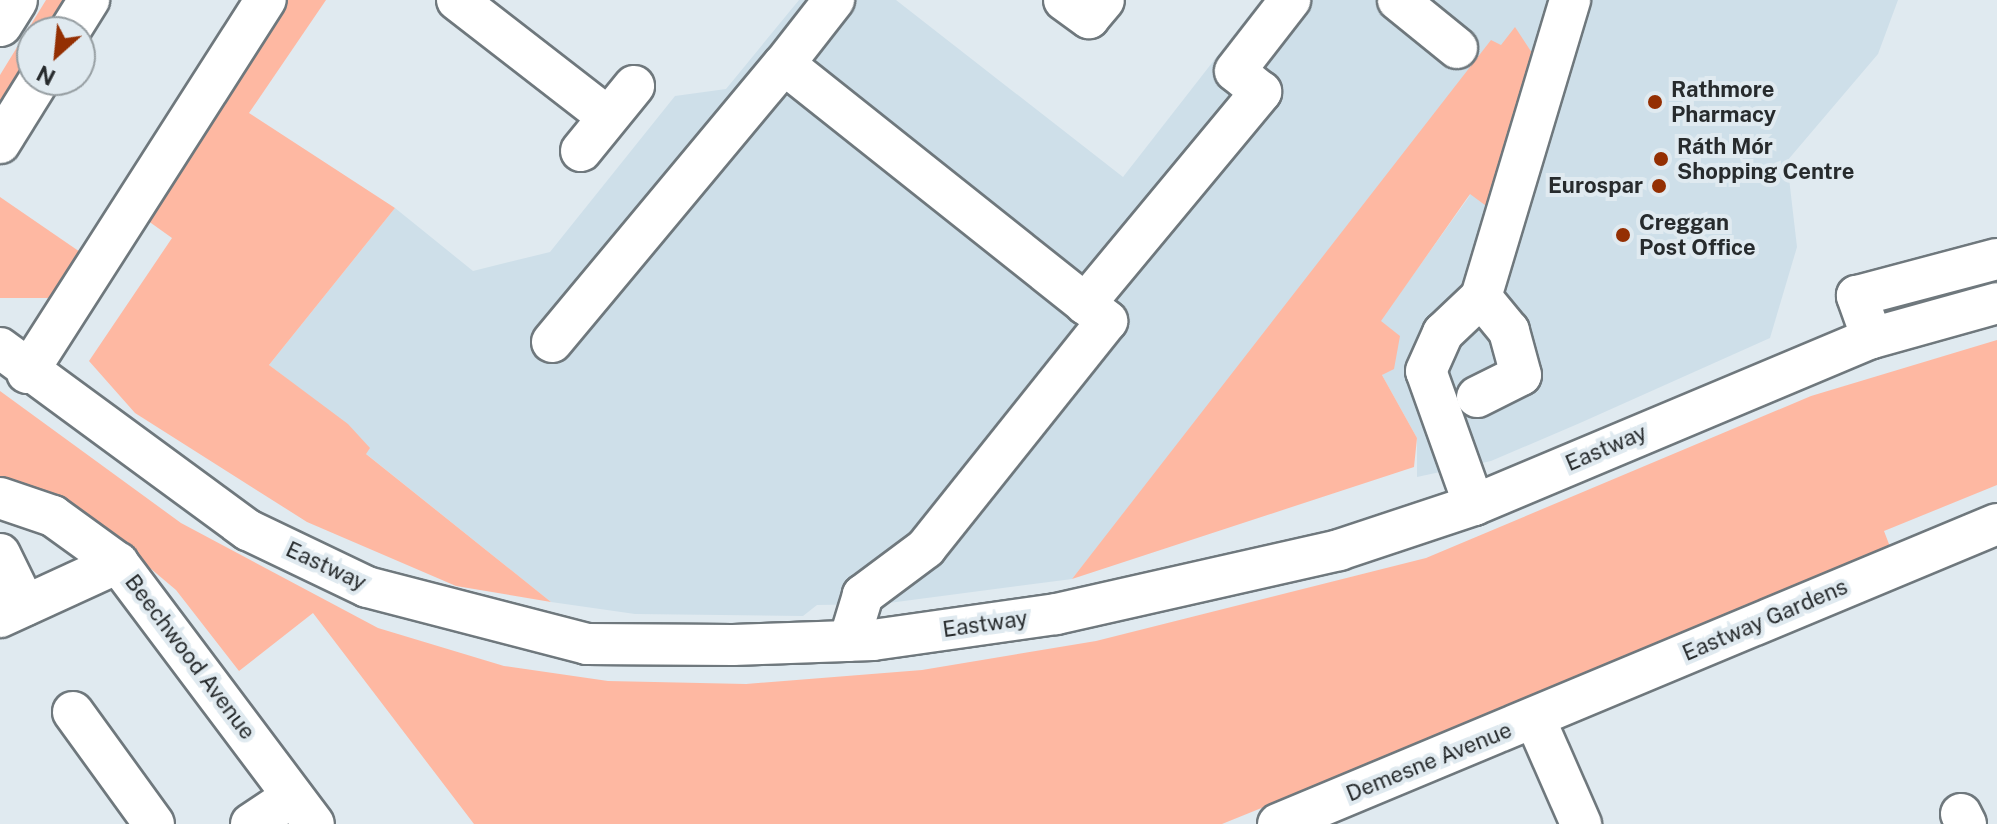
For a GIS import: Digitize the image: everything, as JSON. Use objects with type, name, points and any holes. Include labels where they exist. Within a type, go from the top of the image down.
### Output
[{"type":"main road","points":[[0,24],[15,0]]},
{"type":"street","points":[[14,360],[266,0]]},
{"type":"street","points":[[457,0],[608,117]]},
{"type":"street","points":[[552,342],[834,0]]},
{"type":"street","points":[[1064,0],[1089,18],[1104,0]]},
{"type":"street","points":[[1085,304],[1261,92],[1235,71],[1290,0]]},
{"type":"street","points":[[1398,0],[1457,48]]},
{"type":"street","points":[[1474,505],[1426,371],[1443,333],[1481,297],[1570,0]]},
{"type":"street","points":[[784,64],[1107,321],[926,548],[863,595],[849,641]]},
{"type":"street","points":[[581,151],[634,86]]},
{"type":"street","points":[[0,143],[29,96]]},
{"type":"street","points":[[1872,338],[1857,296],[1997,259]]},
{"type":"street","points":[[1477,397],[1521,375],[1509,331],[1481,297]]},
{"type":"street","name":"Eastway","points":[[14,360],[248,530],[367,587],[587,644],[849,641],[1056,614],[1225,579],[1474,505],[1872,338],[1997,303]]},
{"type":"street","name":"Beechwood Avenue","points":[[0,498],[53,516],[118,563],[304,810]]},
{"type":"street","name":"Eastway Gardens","points":[[1535,719],[1997,524]]},
{"type":"street","points":[[0,554],[12,611],[118,563]]},
{"type":"street","points":[[73,712],[154,824]]},
{"type":"street","points":[[1535,719],[1581,824]]},
{"type":"street","name":"Demesne Avenue","points":[[1278,824],[1535,719]]},
{"type":"street","points":[[251,824],[304,810]]},
{"type":"shaded area","points":[[46,0],[74,0],[64,16],[36,16]]},
{"type":"shaded area","points":[[281,0],[326,0],[249,113],[395,208],[269,365],[348,424],[370,448],[366,454],[551,602],[456,586],[307,522],[135,413],[89,361],[172,238],[144,218]]},
{"type":"shaded area","points":[[799,0],[896,0],[1123,177],[1261,0],[1898,0],[1878,54],[1787,161],[1797,247],[1770,338],[1580,423],[1491,461],[1417,477],[1417,438],[1382,375],[1395,362],[1396,346],[1380,321],[1471,194],[1119,520],[1072,579],[881,604],[817,605],[803,616],[635,614],[551,602],[365,453],[347,425],[269,365],[395,208],[473,271],[550,252],[675,96],[726,89]]},
{"type":"shaded area","points":[[1515,27],[1538,62],[1493,211],[1470,194],[1381,321],[1400,336],[1394,369],[1382,375],[1417,438],[1414,467],[1072,579],[1491,40],[1501,45]]},
{"type":"shaded area","points":[[16,49],[16,92],[0,117],[0,75]]},
{"type":"shaded area","points":[[0,197],[83,254],[48,298],[0,298]]},
{"type":"shaded area","points":[[1997,340],[1997,485],[1884,531],[1892,552],[1222,824],[474,824],[313,613],[239,671],[176,590],[105,530],[0,480],[0,391],[181,523],[378,628],[504,666],[608,681],[746,684],[922,670],[1096,641],[1426,558],[1811,396]]},
{"type":"place","name":"Rathmore Pharmacy","points":[[1655,102]]},
{"type":"place","name":"Ráth Mór Shopping Centre","points":[[1661,159]]},
{"type":"place","name":"Eurospar","points":[[1659,186]]},
{"type":"place","name":"Creggan Post Office","points":[[1623,235]]}]
